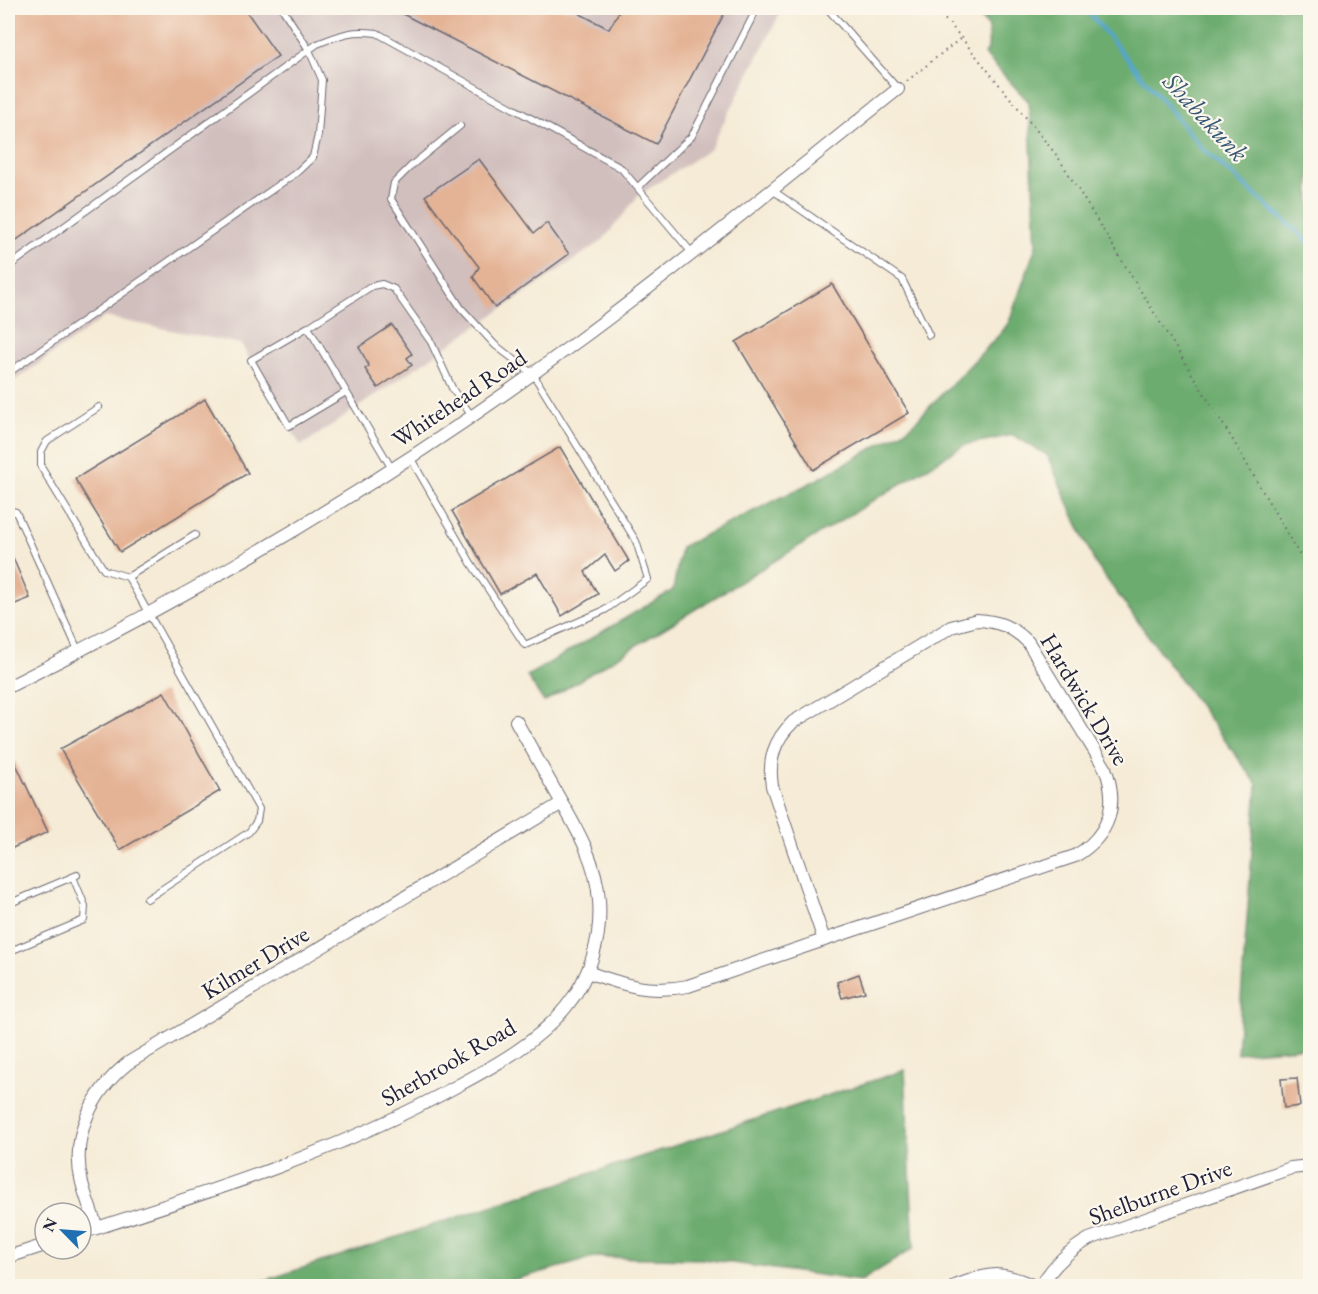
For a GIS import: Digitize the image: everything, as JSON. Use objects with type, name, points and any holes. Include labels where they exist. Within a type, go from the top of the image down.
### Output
[{"type":"street","name":"Whitehead Road","points":[[8,687],[149,614],[235,566],[392,469],[472,416],[533,374],[693,253],[898,89]]},
{"type":"street","name":"Hardwick Drive","points":[[587,972],[629,987],[649,990],[669,990],[688,986],[1075,856],[1097,839],[1110,814],[1112,798],[1105,768],[1028,642],[1004,624],[990,620],[964,622],[951,627],[793,722],[783,731],[776,743],[771,756],[772,786],[824,940]]},
{"type":"street","name":"Sherbrook Road","points":[[93,1229],[258,1175],[324,1150],[430,1101],[520,1049],[566,1007],[587,972],[595,949],[599,925],[597,885],[589,853],[516,721]]},
{"type":"street","name":"Kilmer Drive","points":[[97,1228],[82,1182],[79,1161],[80,1141],[91,1105],[101,1088],[115,1074],[138,1057],[562,803]]},
{"type":"street","name":"Shelburne Drive","points":[[1041,1287],[1061,1258],[1089,1239],[1291,1168],[1311,1166]]},
{"type":"street","points":[[8,1257],[33,1249]]},
{"type":"street","points":[[955,1287],[988,1275],[1000,1274],[1034,1287]]},
{"type":"lane","points":[[8,373],[296,173],[313,157],[318,135],[322,80],[309,50],[282,8]]},
{"type":"lane","points":[[638,187],[692,136],[757,8]]},
{"type":"lane","points":[[827,8],[898,89]]},
{"type":"lane","points":[[8,267],[309,50],[336,36],[356,31],[377,33],[621,168],[693,253]]},
{"type":"lane","points":[[410,457],[471,563],[525,645],[605,610],[648,579],[636,541],[533,374],[495,345],[461,308],[391,199],[394,183],[412,165],[460,126]]},
{"type":"lane","points":[[772,190],[902,279],[929,334]]},
{"type":"lane","points":[[346,392],[289,426],[251,360],[372,286],[382,284],[394,289],[431,342],[453,390],[472,416]]},
{"type":"lane","points":[[308,327],[392,469]]},
{"type":"lane","points":[[99,407],[47,441],[41,452],[41,467],[104,570],[128,577],[259,809],[257,821],[249,832],[147,899]]},
{"type":"lane","points":[[8,510],[16,512],[79,651]]},
{"type":"lane","points":[[128,577],[195,535]]},
{"type":"lane","points":[[8,904],[75,876],[85,906],[84,920],[8,952]]},
{"type":"path","points":[[931,8],[961,38],[1058,157],[1234,442],[1311,573]]},
{"type":"path","points":[[898,89],[961,38]]},
{"type":"shaded area","points":[[8,8],[783,8],[710,149],[639,195],[603,240],[301,446],[241,344],[105,317],[8,385]]},
{"type":"green space","points":[[934,8],[1310,8],[1310,1047],[1237,1053],[1257,784],[1095,563],[1047,455],[1013,435],[964,445],[544,702],[527,676],[673,590],[681,547],[816,480],[909,428],[1009,322],[1036,246],[1029,102],[984,54],[988,50],[989,27],[973,9],[941,12]]},
{"type":"green space","points":[[905,1070],[914,1248],[861,1281],[703,1259],[597,1257],[491,1286],[248,1286]]},
{"type":"building","points":[[8,8],[244,8],[278,56],[8,246]]},
{"type":"building","points":[[391,8],[569,8],[609,29],[621,8],[716,8],[725,12],[656,144]]},
{"type":"building","points":[[479,159],[534,233],[547,223],[569,254],[495,308],[473,277],[479,267],[425,196]]},
{"type":"building","points":[[832,284],[909,413],[813,470],[736,342]]},
{"type":"building","points":[[392,325],[412,354],[407,358],[412,365],[378,388],[365,369],[369,366],[359,347]]},
{"type":"building","points":[[205,399],[248,473],[120,552],[75,479]]},
{"type":"building","points":[[560,447],[629,561],[615,571],[605,555],[585,572],[598,594],[562,616],[537,573],[500,594],[452,511]]},
{"type":"building","points":[[8,546],[30,598],[8,607]]},
{"type":"building","points":[[164,692],[220,791],[120,850],[60,749]]},
{"type":"building","points":[[8,747],[48,832],[8,850]]},
{"type":"building","points":[[859,974],[865,992],[842,998],[837,982]]},
{"type":"building","points":[[1297,1078],[1300,1106],[1284,1108],[1281,1079]]},
{"type":"waterway","name":"Shabakunk","points":[[1085,8],[1202,148],[1310,243]]}]
